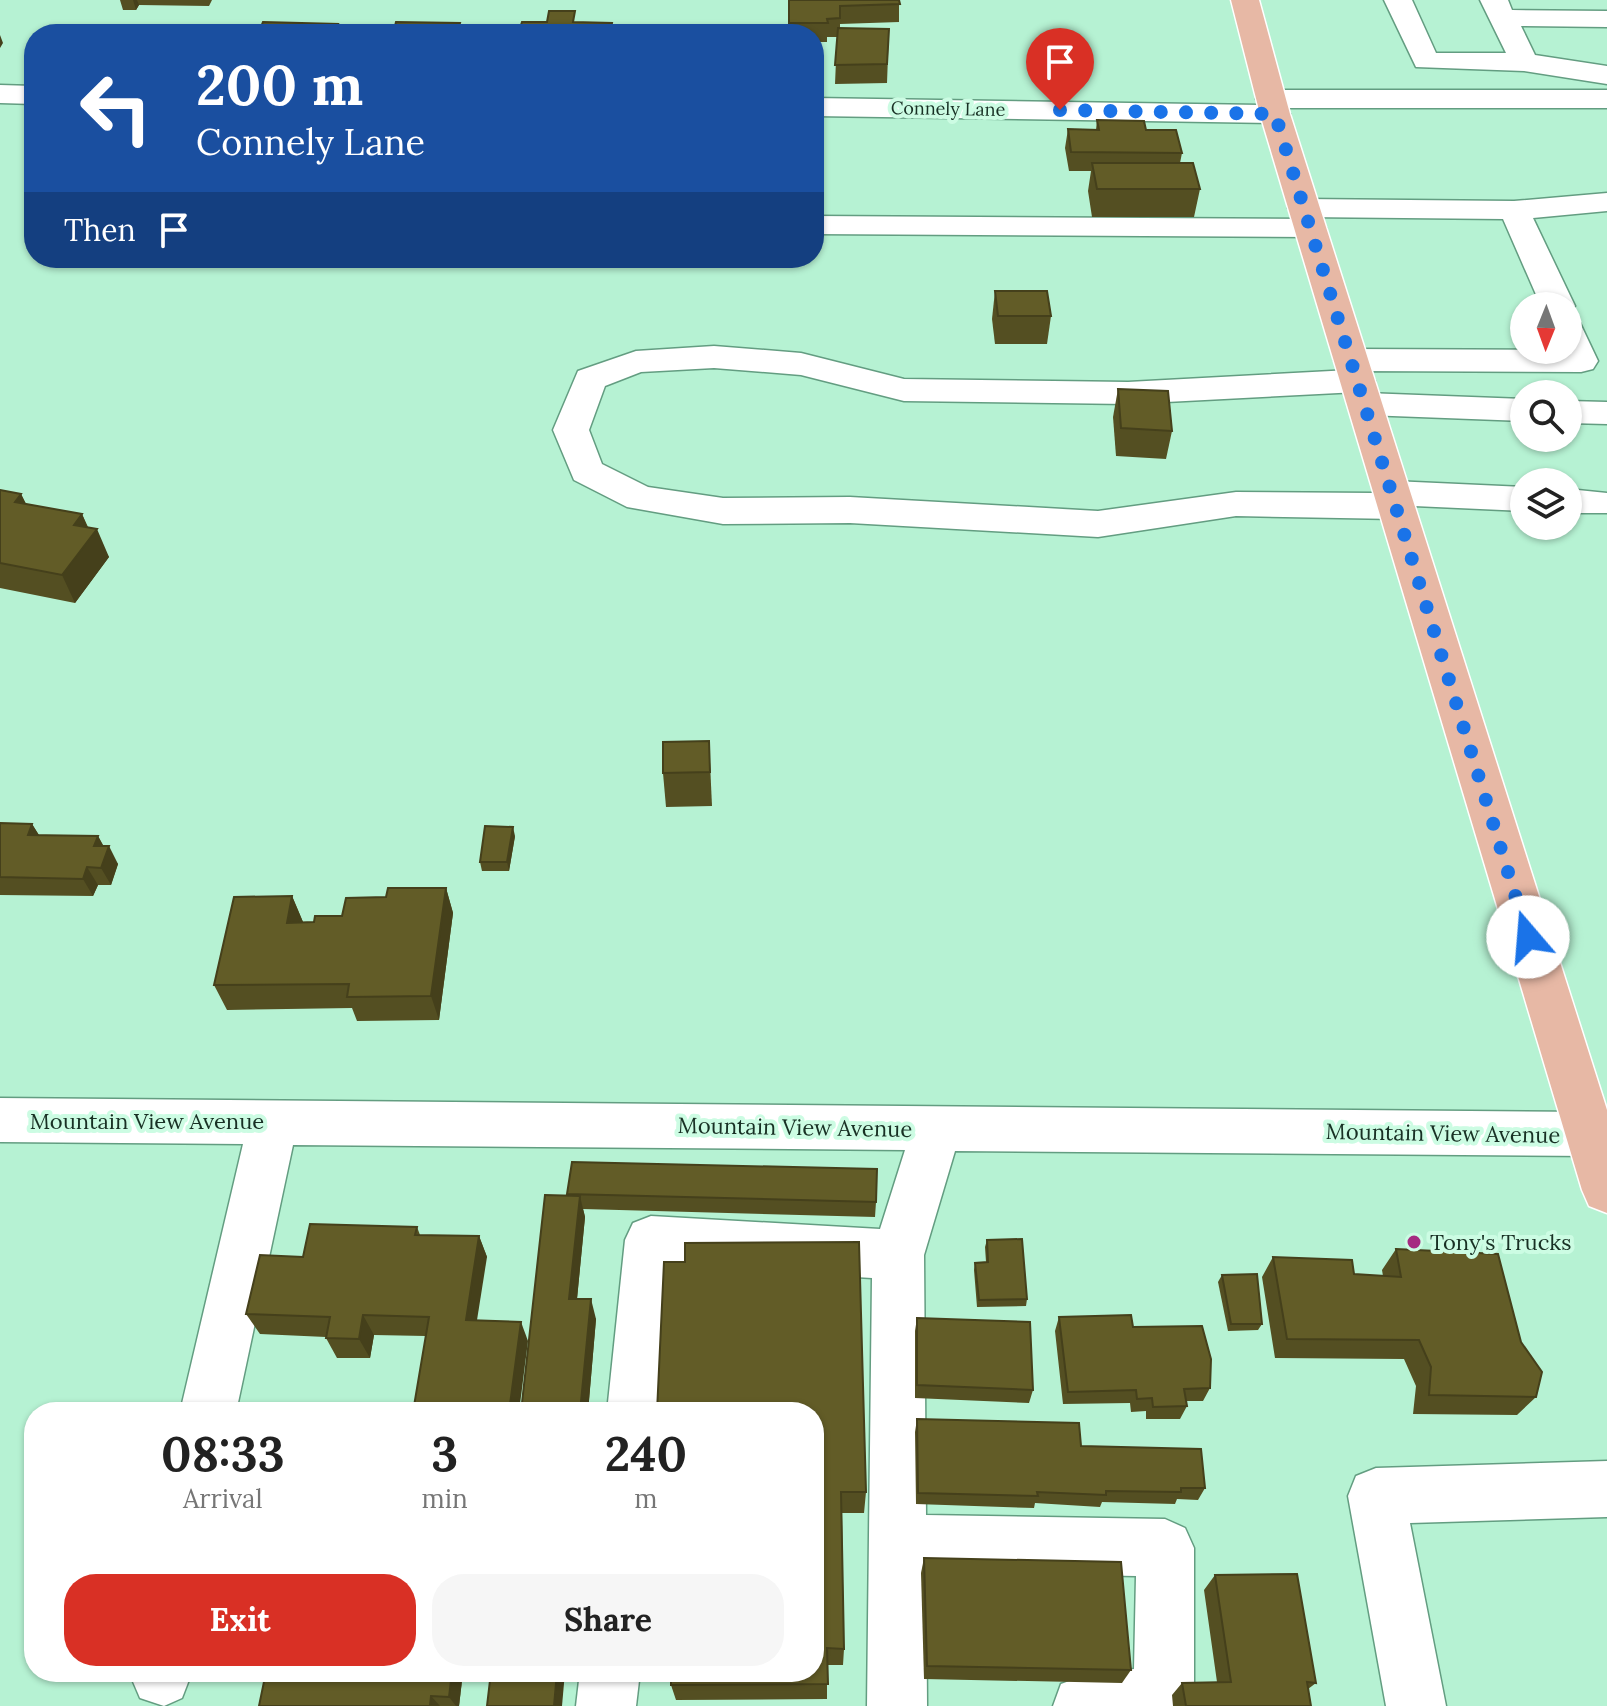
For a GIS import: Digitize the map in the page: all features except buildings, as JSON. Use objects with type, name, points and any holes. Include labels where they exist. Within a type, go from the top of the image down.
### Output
[{"type":"main road","points":[[1245,0],[1273,106],[1507,872],[1601,1164]]},
{"type":"street","points":[[1398,0],[1426,61],[1524,62],[1607,75]]},
{"type":"street","points":[[1498,9],[1524,62]]},
{"type":"street","points":[[1498,9],[1607,19]]},
{"type":"street","points":[[0,94],[24,95]]},
{"type":"street","name":"Connely Lane","points":[[824,107],[1273,106],[1607,99]]},
{"type":"street","points":[[824,225],[1307,218],[1514,210],[1607,202]]},
{"type":"street","points":[[1514,210],[1552,292]]},
{"type":"street","points":[[1510,499],[1236,504],[1098,524],[850,510],[723,511],[640,498],[587,471],[571,430],[590,379],[636,362],[714,357],[801,364],[904,390],[1128,393],[1358,382],[1585,351]]},
{"type":"street","points":[[1358,382],[1510,408]]},
{"type":"street","points":[[1582,412],[1607,413]]},
{"type":"street","name":"Mountain View Avenue","points":[[0,1120],[937,1128],[1601,1164]]},
{"type":"street","points":[[210,1402],[273,1122]]},
{"type":"street","points":[[897,1706],[898,1255],[937,1128]]},
{"type":"street","points":[[636,1402],[651,1240],[898,1255]]},
{"type":"street","points":[[1416,1706],[1376,1496],[1607,1489]]},
{"type":"street","points":[[898,1543],[1165,1548],[1164,1695],[1083,1706]]},
{"type":"street","points":[[606,1706],[609,1682]]},
{"type":"place","name":"Tony's Trucks","points":[[1414,1242]]},
{"type":"route","points":[[1060,110],[1275,114],[1528,937]]}]
